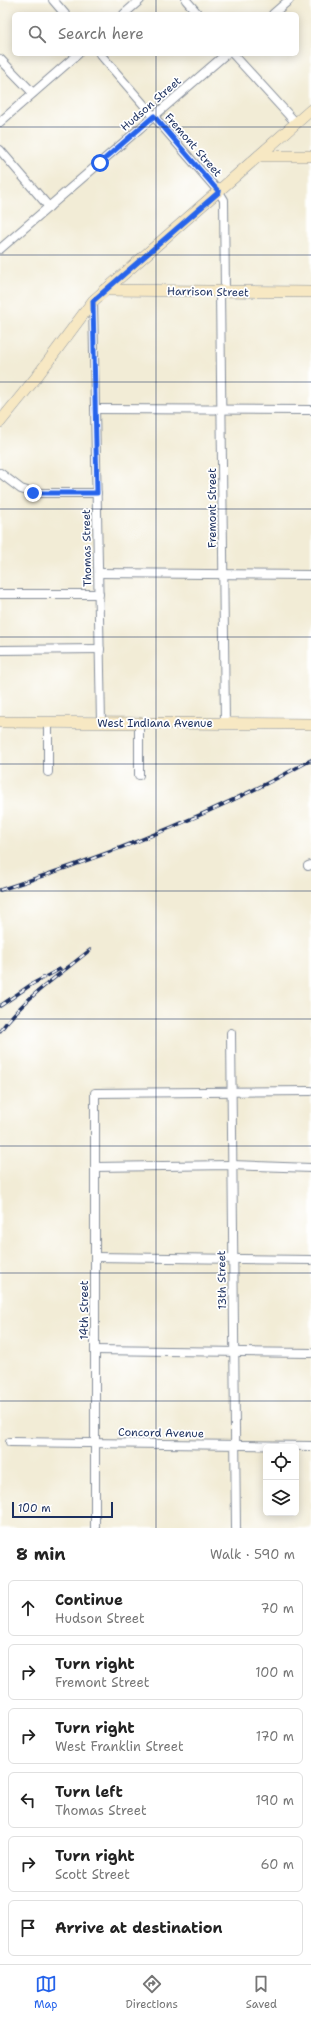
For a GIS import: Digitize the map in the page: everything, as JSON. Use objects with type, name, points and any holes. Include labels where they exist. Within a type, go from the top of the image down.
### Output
[{"type":"street","points":[[53,0],[63,12]]},
{"type":"street","points":[[126,12],[140,0]]},
{"type":"street","points":[[186,0],[196,12]]},
{"type":"street","points":[[275,12],[289,0]]},
{"type":"street","points":[[0,122],[76,56]]},
{"type":"street","name":"Fremont Street","points":[[102,56],[219,192],[224,200],[222,292],[222,574],[226,723]]},
{"type":"street","name":"Hudson Street","points":[[0,249],[224,56]]},
{"type":"street","points":[[235,56],[296,123]]},
{"type":"street","points":[[0,60],[33,92]]},
{"type":"street","points":[[0,422],[35,379],[93,301],[311,110]]},
{"type":"street","points":[[0,150],[49,207]]},
{"type":"street","points":[[259,156],[311,156]]},
{"type":"street","name":"Harrison Street","points":[[104,290],[311,292]]},
{"type":"street","name":"Thomas Street","points":[[93,301],[101,723]]},
{"type":"street","points":[[95,409],[311,410]]},
{"type":"street","points":[[0,473],[21,489],[33,493],[97,493]]},
{"type":"street","points":[[99,573],[311,576]]},
{"type":"street","points":[[0,594],[99,594]]},
{"type":"street","points":[[0,650],[100,649]]},
{"type":"street","name":"West Indiana Avenue","points":[[0,722],[311,724]]},
{"type":"street","points":[[48,722],[48,772]]},
{"type":"street","points":[[139,723],[139,775]]},
{"type":"street","name":"13th Street","points":[[231,1033],[231,1165],[236,1528]]},
{"type":"street","points":[[232,1092],[311,1091]]},
{"type":"street","name":"14th Street","points":[[95,1528],[95,1093],[232,1092]]},
{"type":"street","points":[[95,1167],[231,1165],[311,1168]]},
{"type":"street","points":[[95,1258],[311,1260]]},
{"type":"street","points":[[95,1350],[311,1353]]},
{"type":"street","name":"Concord Avenue","points":[[10,1442],[311,1446]]},
{"type":"railway","points":[[0,890],[80,863],[158,833],[236,799],[311,760]]},
{"type":"railway","points":[[0,1031],[9,1019],[31,997],[90,950]]},
{"type":"railway","points":[[0,1006],[32,984],[60,969]]},
{"type":"route","points":[[33,493],[97,493],[93,301],[122,274],[219,192],[154,116],[100,163]]}]
